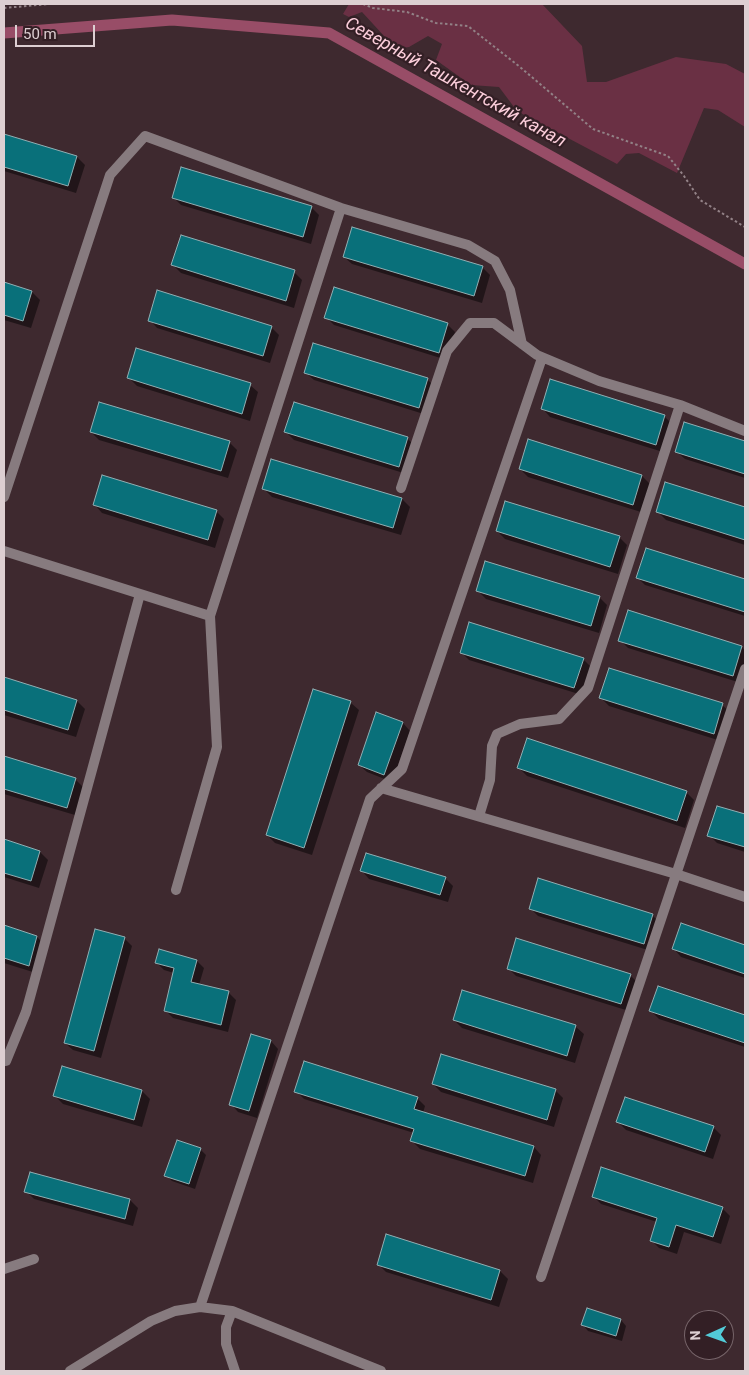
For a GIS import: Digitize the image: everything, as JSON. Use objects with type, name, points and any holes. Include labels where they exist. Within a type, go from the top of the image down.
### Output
[{"type":"street","points":[[4,497],[110,176],[144,136],[340,208],[468,245],[495,261],[510,290],[522,344]]},
{"type":"street","points":[[176,890],[217,747],[210,616],[340,208]]},
{"type":"street","points":[[401,488],[447,351],[470,323],[494,323],[542,358],[599,381],[680,405],[745,431]]},
{"type":"street","points":[[200,1307],[370,799],[402,769],[542,358]]},
{"type":"street","points":[[479,816],[490,780],[492,746],[497,734],[520,724],[559,719],[588,688],[680,405]]},
{"type":"street","points":[[4,551],[210,616]]},
{"type":"street","points":[[6,1060],[26,1012],[140,594]]},
{"type":"street","points":[[540,1278],[745,669]]},
{"type":"street","points":[[381,788],[676,874],[745,897]]},
{"type":"street","points":[[4,1269],[34,1259]]},
{"type":"street","points":[[70,1371],[151,1321],[175,1311],[200,1307],[232,1311],[381,1371]]},
{"type":"street","points":[[232,1311],[226,1327],[226,1344],[235,1371]]},
{"type":"path","points":[[4,8],[49,4]]},
{"type":"path","points":[[363,4],[373,8],[407,12],[436,23],[468,26],[593,129],[668,156],[700,200],[745,227]]},
{"type":"shaded area","points":[[349,4],[542,4],[582,46],[587,82],[606,82],[676,57],[726,64],[745,74],[745,127],[718,110],[704,108],[677,173],[639,153],[626,154],[617,164],[517,111],[499,87],[471,85],[436,60],[442,44],[428,36],[409,47],[396,49],[362,12],[349,17],[343,14]]},
{"type":"building","points":[[4,134],[77,156],[68,186],[4,167]]},
{"type":"building","points":[[181,167],[312,206],[303,237],[172,198]]},
{"type":"building","points":[[352,227],[483,266],[474,296],[343,257]]},
{"type":"building","points":[[181,235],[295,270],[286,301],[171,265]]},
{"type":"building","points":[[4,282],[32,291],[23,321],[4,315]]},
{"type":"building","points":[[334,287],[448,323],[439,353],[324,318]]},
{"type":"building","points":[[157,290],[272,326],[263,356],[148,321]]},
{"type":"building","points":[[313,343],[428,378],[419,408],[304,373]]},
{"type":"building","points":[[136,348],[251,383],[242,414],[127,378]]},
{"type":"building","points":[[550,379],[665,415],[656,445],[541,409]]},
{"type":"building","points":[[99,402],[230,441],[221,471],[90,432]]},
{"type":"building","points":[[294,402],[408,437],[399,467],[284,432]]},
{"type":"building","points":[[684,422],[745,441],[745,474],[675,452]]},
{"type":"building","points":[[528,439],[642,475],[633,505],[519,469]]},
{"type":"building","points":[[271,459],[402,498],[393,528],[262,489]]},
{"type":"building","points":[[102,475],[217,510],[208,540],[93,505]]},
{"type":"building","points":[[665,482],[745,507],[745,540],[656,512]]},
{"type":"building","points":[[505,501],[620,536],[610,567],[496,531]]},
{"type":"building","points":[[646,548],[745,579],[745,612],[636,578]]},
{"type":"building","points":[[485,561],[600,596],[591,626],[476,591]]},
{"type":"building","points":[[628,610],[742,646],[733,676],[618,641]]},
{"type":"building","points":[[469,622],[584,658],[574,688],[460,653]]},
{"type":"building","points":[[609,668],[723,703],[714,734],[599,698]]},
{"type":"building","points":[[4,677],[77,700],[68,730],[4,710]]},
{"type":"building","points":[[313,689],[351,701],[304,848],[266,835]]},
{"type":"building","points":[[376,712],[403,722],[384,775],[358,765]]},
{"type":"building","points":[[527,738],[687,791],[677,821],[517,768]]},
{"type":"building","points":[[4,756],[76,778],[67,808],[4,789]]},
{"type":"building","points":[[717,806],[745,814],[745,847],[707,836]]},
{"type":"building","points":[[4,839],[40,851],[31,881],[4,873]]},
{"type":"building","points":[[366,853],[446,877],[440,895],[360,871]]},
{"type":"building","points":[[538,878],[653,914],[644,944],[529,909]]},
{"type":"building","points":[[681,923],[745,945],[745,974],[672,949]]},
{"type":"building","points":[[4,925],[37,936],[29,966],[4,958]]},
{"type":"building","points":[[95,929],[125,937],[94,1051],[64,1043]]},
{"type":"building","points":[[516,938],[631,974],[621,1004],[507,969]]},
{"type":"building","points":[[159,949],[197,960],[191,982],[229,991],[221,1025],[164,1011],[174,968],[155,963]]},
{"type":"building","points":[[658,986],[745,1015],[745,1043],[649,1011]]},
{"type":"building","points":[[462,990],[576,1025],[567,1056],[453,1020]]},
{"type":"building","points":[[251,1034],[271,1040],[249,1111],[229,1105]]},
{"type":"building","points":[[441,1054],[556,1089],[547,1120],[432,1084]]},
{"type":"building","points":[[304,1061],[418,1097],[414,1109],[534,1146],[525,1176],[410,1141],[414,1129],[294,1092]]},
{"type":"building","points":[[62,1066],[142,1090],[134,1120],[53,1096]]},
{"type":"building","points":[[625,1097],[714,1126],[705,1152],[616,1122]]},
{"type":"building","points":[[177,1140],[201,1148],[189,1184],[164,1176]]},
{"type":"building","points":[[601,1167],[723,1207],[713,1237],[676,1225],[669,1247],[650,1241],[657,1218],[592,1197]]},
{"type":"building","points":[[30,1172],[130,1199],[125,1219],[24,1192]]},
{"type":"building","points":[[386,1234],[500,1270],[491,1300],[377,1265]]},
{"type":"building","points":[[587,1308],[621,1319],[616,1336],[581,1325]]},
{"type":"waterway","name":"Северный Ташкентский канал","points":[[4,33],[172,20],[329,33],[745,264]]}]
